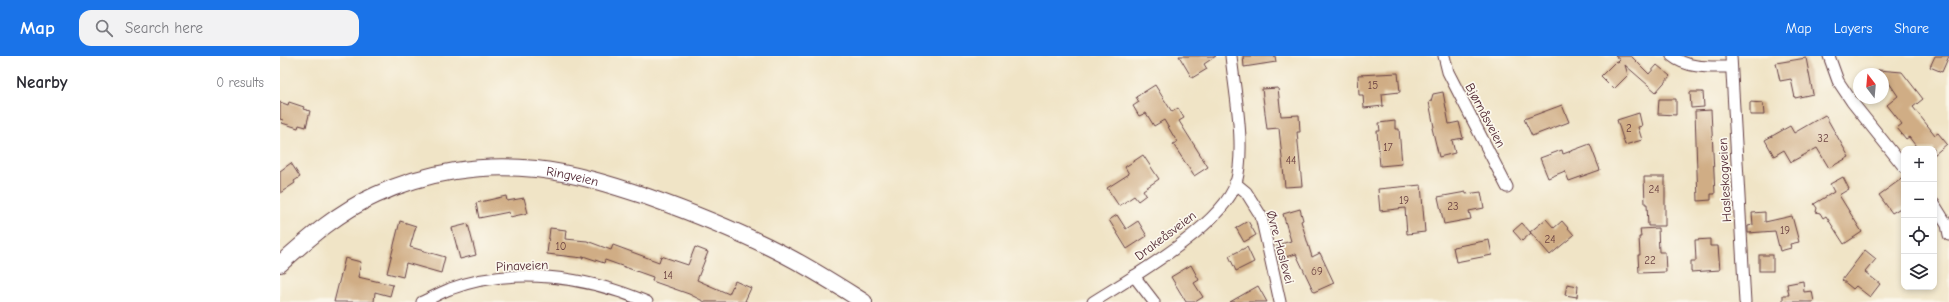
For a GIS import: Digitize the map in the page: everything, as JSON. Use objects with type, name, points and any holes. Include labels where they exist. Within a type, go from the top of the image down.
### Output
[{"type":"main road","name":"Ringveien","points":[[280,264],[344,212],[377,194],[396,186],[442,174],[471,169],[508,167],[537,169],[604,183],[708,220],[782,254],[864,302]]},
{"type":"street","name":"Drakeåsveien","points":[[1093,302],[1179,246],[1204,226],[1227,200],[1235,183],[1239,161],[1240,134],[1232,56]]},
{"type":"street","name":"Bjørnåsveien","points":[[1444,56],[1448,72],[1507,187]]},
{"type":"street","points":[[1672,56],[1691,65],[1702,67],[1730,61]]},
{"type":"street","points":[[1829,56],[1838,81],[1852,102],[1901,163]]},
{"type":"street","name":"Hasleskogveien","points":[[1730,61],[1745,302]]},
{"type":"street","name":"Øvre Haslevei","points":[[1235,183],[1246,192],[1261,216],[1280,302]]},
{"type":"street","points":[[1937,209],[1947,225],[1949,235]]},
{"type":"street","name":"Pinaveien","points":[[422,302],[450,289],[489,280],[542,276],[574,280],[633,296],[646,302]]},
{"type":"street","points":[[1134,276],[1154,302]]},
{"type":"building","points":[[1179,56],[1216,56],[1204,64],[1207,69],[1192,78]]},
{"type":"building","points":[[1243,56],[1275,56],[1276,62],[1244,67]]},
{"type":"building","points":[[1615,56],[1631,56],[1649,74],[1657,65],[1670,76],[1656,92],[1625,65],[1628,75],[1614,89],[1601,76],[1616,61],[1618,62],[1620,60]]},
{"type":"building","points":[[1935,56],[1949,56],[1942,72],[1930,67]]},
{"type":"building","points":[[1806,58],[1813,94],[1795,98],[1791,79],[1780,81],[1776,63]]},
{"type":"building","points":[[1889,71],[1902,72],[1923,99],[1913,107],[1935,135],[1938,133],[1947,144],[1937,152],[1937,146],[1916,146],[1909,137],[1906,139],[1897,128],[1902,124],[1887,105],[1898,96],[1889,83]]},
{"type":"building","points":[[1398,73],[1400,92],[1382,94],[1383,106],[1364,108],[1363,95],[1359,95],[1358,75]]},
{"type":"building","points":[[1155,85],[1172,112],[1178,108],[1184,118],[1179,121],[1208,167],[1194,176],[1173,144],[1177,142],[1164,120],[1154,126],[1146,113],[1139,116],[1133,106],[1139,102],[1136,97]]},
{"type":"building","points":[[1278,88],[1281,116],[1299,115],[1300,132],[1297,132],[1302,186],[1285,187],[1279,128],[1267,129],[1262,89]]},
{"type":"building","points":[[1443,92],[1449,124],[1459,122],[1463,138],[1452,140],[1455,153],[1439,157],[1432,128],[1434,127],[1429,102],[1431,101],[1433,94]]},
{"type":"building","points":[[1690,92],[1703,92],[1704,107],[1691,108]]},
{"type":"building","points":[[1659,99],[1676,99],[1676,115],[1658,114]]},
{"type":"building","points":[[280,102],[288,105],[289,102],[304,107],[303,109],[310,111],[306,127],[299,125],[298,128],[282,123],[283,120],[280,119]]},
{"type":"building","points":[[1750,102],[1763,103],[1764,115],[1750,115]]},
{"type":"building","points":[[1562,105],[1569,122],[1532,136],[1524,119]]},
{"type":"building","points":[[1711,110],[1715,194],[1711,194],[1711,200],[1698,201],[1695,111]]},
{"type":"building","points":[[1639,113],[1642,126],[1638,127],[1642,140],[1625,145],[1617,120]]},
{"type":"building","points":[[1825,115],[1849,157],[1829,168],[1817,148],[1791,162],[1784,150],[1774,156],[1765,140],[1790,126],[1794,133]]},
{"type":"building","points":[[1395,121],[1395,129],[1399,129],[1402,164],[1380,166],[1377,131],[1380,131],[1379,123]]},
{"type":"building","points":[[1590,144],[1600,170],[1569,181],[1565,171],[1548,178],[1540,158],[1562,150],[1563,154]]},
{"type":"building","points":[[1143,155],[1159,179],[1143,190],[1146,195],[1138,201],[1134,196],[1119,206],[1107,188],[1129,174],[1125,167]]},
{"type":"building","points":[[291,163],[300,177],[294,181],[295,183],[280,193],[280,171]]},
{"type":"building","points":[[1644,177],[1665,177],[1665,226],[1648,226],[1647,204],[1645,204]]},
{"type":"building","points":[[1843,177],[1849,189],[1839,195],[1862,232],[1844,244],[1826,216],[1823,218],[1820,213],[1816,212],[1817,208],[1814,204],[1834,192],[1830,184]]},
{"type":"building","points":[[1901,179],[1901,208],[1892,213],[1879,195]]},
{"type":"building","points":[[1421,185],[1425,232],[1407,234],[1405,208],[1380,211],[1378,189]]},
{"type":"building","points":[[1466,192],[1466,194],[1481,192],[1484,208],[1469,211],[1471,219],[1444,224],[1438,197]]},
{"type":"building","points":[[506,196],[507,201],[524,198],[528,213],[510,217],[509,212],[479,218],[476,203]]},
{"type":"building","points":[[1300,209],[1303,220],[1301,221],[1312,257],[1320,253],[1334,283],[1314,292],[1296,254],[1281,258],[1277,245],[1291,241],[1283,214]]},
{"type":"building","points":[[1765,212],[1765,222],[1792,216],[1799,242],[1790,244],[1791,248],[1780,251],[1775,231],[1748,233],[1748,226],[1753,225],[1752,213]]},
{"type":"building","points":[[1117,215],[1126,229],[1138,221],[1147,236],[1127,249],[1109,220]]},
{"type":"building","points":[[1546,219],[1554,228],[1562,221],[1574,235],[1550,255],[1530,232]]},
{"type":"building","points":[[400,221],[416,226],[410,247],[445,257],[441,273],[406,263],[403,277],[387,273]]},
{"type":"building","points":[[1248,221],[1256,235],[1244,242],[1236,228]]},
{"type":"building","points":[[1522,223],[1531,233],[1522,241],[1513,231]]},
{"type":"building","points":[[468,224],[476,255],[460,259],[452,228]]},
{"type":"building","points":[[550,228],[566,230],[565,239],[587,241],[611,250],[613,245],[659,262],[661,256],[688,265],[695,247],[708,252],[697,280],[729,294],[735,281],[751,288],[745,301],[747,302],[705,302],[689,294],[652,281],[653,277],[605,260],[604,263],[583,256],[583,258],[547,254]]},
{"type":"building","points":[[1658,228],[1659,252],[1665,252],[1666,272],[1639,273],[1638,255],[1640,255],[1640,229]]},
{"type":"building","points":[[1710,239],[1710,246],[1718,246],[1720,270],[1691,272],[1691,261],[1696,261],[1695,240]]},
{"type":"building","points":[[1489,240],[1492,255],[1456,262],[1453,247]]},
{"type":"building","points":[[1247,247],[1254,262],[1236,271],[1229,256]]},
{"type":"building","points":[[1865,250],[1876,259],[1865,272],[1880,284],[1870,297],[1856,286],[1853,289],[1842,280]]},
{"type":"building","points":[[1759,255],[1773,255],[1773,271],[1759,271]]},
{"type":"building","points":[[345,258],[361,262],[358,277],[393,285],[390,296],[375,292],[374,302],[334,302]]},
{"type":"building","points":[[1191,265],[1199,280],[1194,283],[1203,297],[1195,302],[1186,302],[1171,277]]},
{"type":"building","points":[[1803,281],[1804,292],[1812,291],[1814,302],[1783,302],[1783,295],[1789,295],[1787,284]]},
{"type":"building","points":[[1567,284],[1578,286],[1577,297],[1565,295]]},
{"type":"building","points":[[1258,286],[1267,302],[1230,302]]}]
